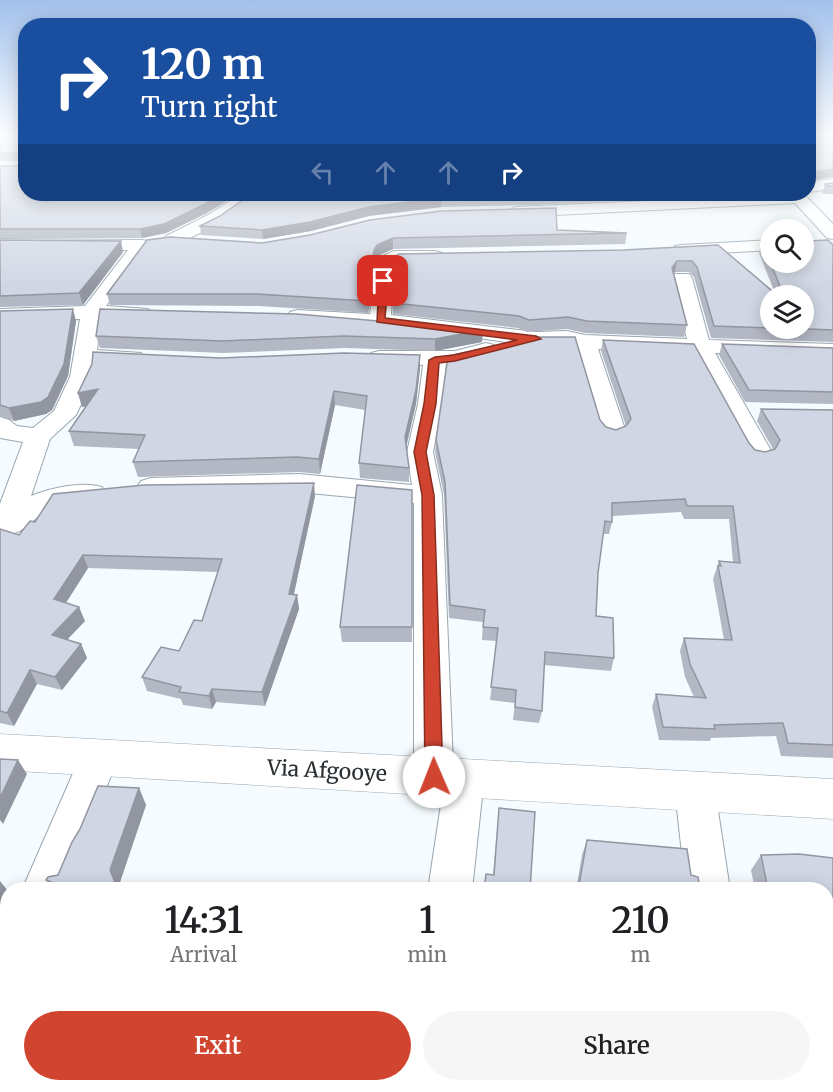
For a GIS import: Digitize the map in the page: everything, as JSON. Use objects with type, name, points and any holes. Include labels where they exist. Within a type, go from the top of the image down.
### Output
[{"type":"main road","name":"Via Afgooye","points":[[0,752],[833,799]]},
{"type":"street","points":[[172,240],[214,219],[241,201]]},
{"type":"street","points":[[495,212],[672,201]]},
{"type":"street","points":[[807,201],[833,234]]},
{"type":"street","points":[[0,244],[142,245],[172,240],[203,243]]},
{"type":"street","points":[[814,243],[833,243]]},
{"type":"street","points":[[3,530],[38,436],[64,415],[82,377],[91,312],[142,245]]},
{"type":"street","points":[[664,251],[760,246]]},
{"type":"street","points":[[380,320],[387,259],[454,256]]},
{"type":"street","points":[[682,278],[700,346],[747,411],[760,454]]},
{"type":"street","points":[[0,315],[91,312],[163,314]]},
{"type":"street","points":[[278,315],[380,320],[536,339],[567,338],[585,342],[833,351]]},
{"type":"street","points":[[356,358],[435,360],[455,358],[536,339]]},
{"type":"street","points":[[585,342],[613,432]]},
{"type":"street","points":[[86,356],[155,359]]},
{"type":"street","points":[[435,360],[430,404],[420,452],[428,495],[449,778],[450,882]]},
{"type":"street","points":[[0,425],[10,433],[38,436]]},
{"type":"street","points":[[3,530],[29,507],[51,497],[121,490],[205,484],[300,483],[428,495]]},
{"type":"street","points":[[47,882],[99,758]]},
{"type":"street","points":[[694,791],[707,882]]},
{"type":"building","points":[[0,186],[18,186],[18,201],[210,201],[164,224],[140,229],[0,229]]},
{"type":"building","points":[[241,201],[417,201],[369,207],[310,222],[262,230],[200,226],[220,216]]},
{"type":"building","points":[[556,208],[557,230],[627,233],[393,238],[377,245],[374,250],[368,301],[257,294],[107,294],[147,240],[170,237],[262,243],[310,235],[370,220],[441,211]]},
{"type":"building","points":[[0,240],[121,241],[79,293],[0,296]]},
{"type":"building","points":[[828,240],[833,245],[833,330],[814,329],[814,285],[780,285],[775,273],[814,273],[814,241]]},
{"type":"building","points":[[718,245],[765,285],[760,285],[760,328],[714,326],[697,267],[692,261],[677,261],[672,268],[687,325],[587,321],[568,317],[529,320],[519,316],[393,303],[396,256],[399,254],[623,250]]},
{"type":"building","points":[[73,309],[64,364],[48,397],[41,402],[9,408],[0,405],[0,311]]},
{"type":"building","points":[[100,309],[297,314],[483,330],[435,339],[344,336],[222,341],[96,336]]},
{"type":"building","points":[[538,337],[575,337],[600,420],[606,427],[616,430],[626,426],[631,419],[603,340],[694,344],[755,450],[765,452],[775,449],[780,440],[761,409],[833,410],[833,745],[788,743],[783,723],[714,725],[715,729],[663,727],[656,694],[706,698],[690,664],[684,638],[732,640],[718,566],[721,566],[719,561],[740,563],[733,506],[687,506],[685,499],[612,503],[612,522],[605,521],[598,573],[596,616],[613,618],[614,658],[545,652],[542,711],[515,707],[516,690],[491,687],[498,628],[483,627],[485,610],[450,605],[445,482],[436,440],[448,356]]},
{"type":"building","points":[[722,344],[833,348],[833,392],[749,390]]},
{"type":"building","points":[[93,352],[221,358],[344,353],[420,355],[416,390],[405,437],[409,468],[359,463],[367,396],[334,391],[319,459],[297,457],[133,462],[145,435],[69,431],[98,389],[78,393],[92,364]]},
{"type":"building","points":[[314,483],[289,594],[297,595],[262,692],[212,689],[209,696],[179,692],[181,687],[142,677],[161,647],[179,651],[194,620],[202,621],[222,559],[83,555],[54,599],[79,607],[52,635],[81,644],[55,677],[30,670],[7,713],[0,711],[0,529],[19,535],[30,521],[35,522],[53,494],[144,485]]},
{"type":"building","points":[[357,485],[412,490],[412,627],[340,627]]},
{"type":"building","points":[[0,759],[18,760],[0,798]]},
{"type":"building","points":[[98,786],[139,788],[110,870],[115,882],[51,882],[46,880],[48,877],[58,875]]},
{"type":"building","points":[[499,808],[535,812],[531,882],[485,882],[486,874],[494,875]]},
{"type":"building","points":[[587,840],[687,849],[691,875],[698,877],[699,882],[579,882]]},
{"type":"building","points":[[799,854],[833,858],[833,882],[766,882],[761,855]]},
{"type":"route","points":[[383,281],[380,320],[536,339],[455,358],[435,360],[430,404],[420,452],[428,495],[434,777]]}]
